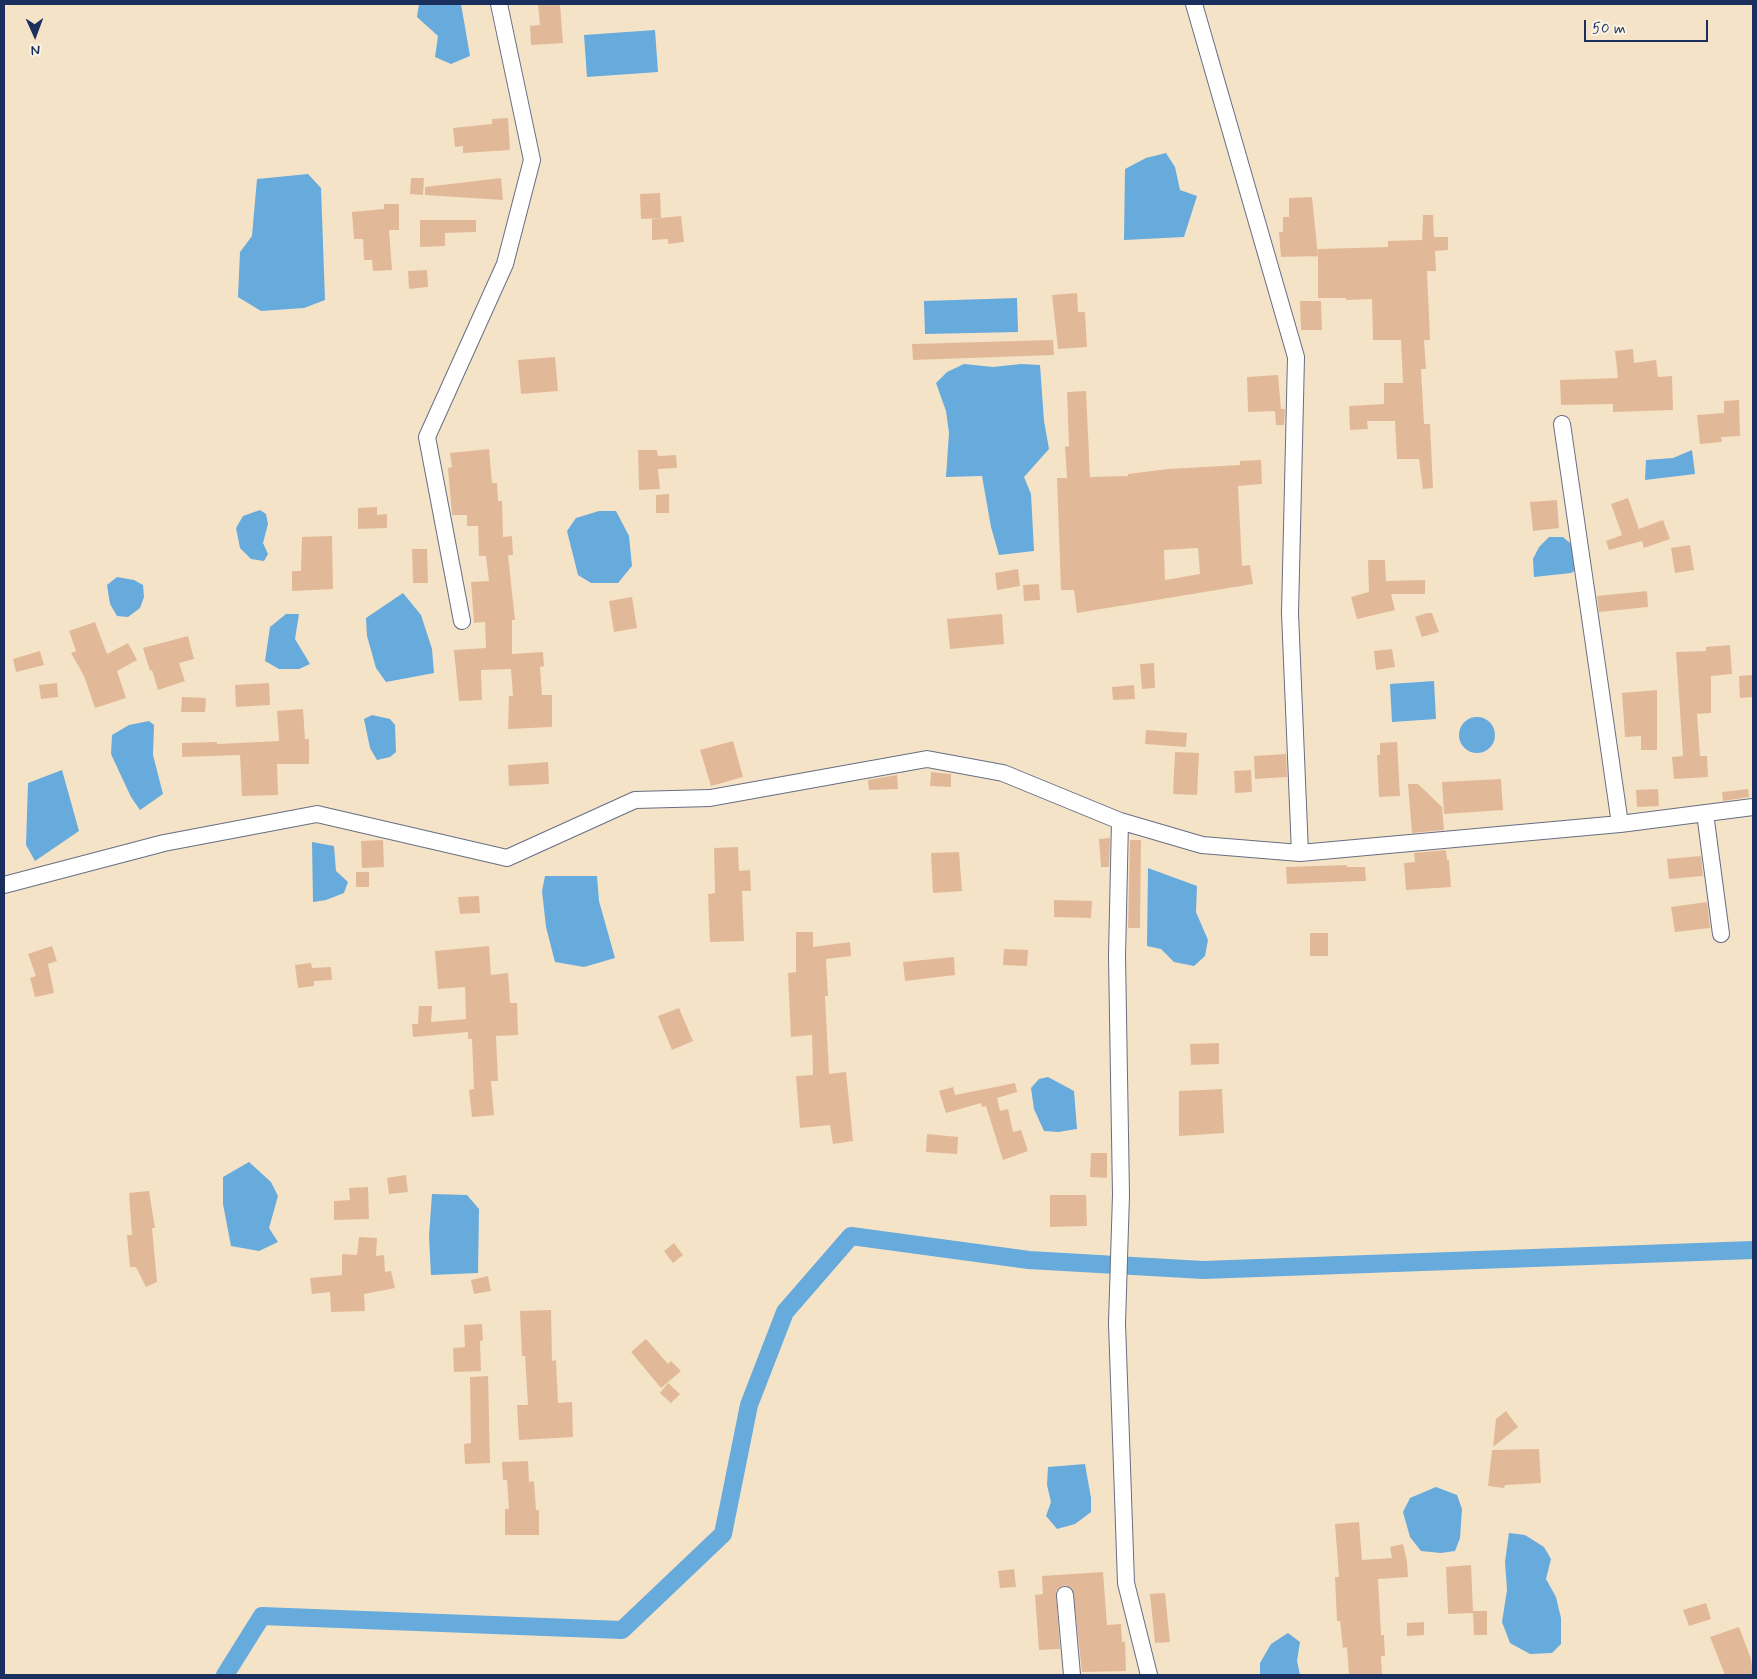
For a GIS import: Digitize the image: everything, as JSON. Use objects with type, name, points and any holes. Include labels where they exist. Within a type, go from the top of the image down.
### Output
[{"type":"street","points":[[462,621],[427,437],[504,264],[532,160],[499,4]]},
{"type":"street","points":[[1194,4],[1296,357],[1290,613],[1300,853]]},
{"type":"street","points":[[1562,424],[1620,824]]},
{"type":"street","points":[[4,886],[164,844],[318,814],[507,858],[634,800],[710,798],[927,759],[1003,774],[1120,820],[1202,845],[1300,853],[1620,824],[1753,807]]},
{"type":"street","points":[[1705,813],[1721,934]]},
{"type":"street","points":[[1120,820],[1117,956],[1121,1195],[1117,1324],[1126,1583],[1149,1675]]},
{"type":"street","points":[[1065,1595],[1072,1675]]},
{"type":"water","points":[[419,4],[461,4],[470,56],[451,64],[435,57],[438,36],[417,17]]},
{"type":"water","points":[[655,30],[658,72],[587,77],[584,35]]},
{"type":"water","points":[[1166,153],[1175,167],[1180,190],[1197,196],[1184,237],[1124,240],[1125,169],[1146,158]]},
{"type":"water","points":[[308,174],[321,188],[325,300],[304,308],[261,311],[238,297],[240,252],[252,236],[257,179]]},
{"type":"water","points":[[1017,298],[1018,332],[925,334],[924,301]]},
{"type":"water","points":[[964,364],[993,367],[1021,364],[1040,365],[1044,421],[1049,449],[1024,477],[1031,494],[1034,551],[999,555],[991,527],[982,476],[946,477],[949,433],[946,411],[936,383],[947,372]]},
{"type":"water","points":[[1692,450],[1695,474],[1645,480],[1646,460],[1673,458]]},
{"type":"water","points":[[260,510],[266,514],[268,524],[263,543],[268,554],[264,561],[251,559],[240,548],[236,528],[243,516]]},
{"type":"water","points":[[599,511],[616,511],[629,536],[632,566],[618,583],[591,583],[578,575],[567,531],[576,518]]},
{"type":"water","points":[[1549,537],[1563,537],[1570,543],[1577,553],[1576,570],[1571,573],[1534,577],[1533,559],[1539,547]]},
{"type":"water","points":[[117,577],[134,580],[143,585],[144,597],[140,608],[128,617],[117,616],[110,604],[107,585]]},
{"type":"water","points":[[403,593],[421,615],[432,649],[434,673],[386,682],[376,668],[367,636],[366,618]]},
{"type":"water","points":[[286,614],[299,614],[295,639],[310,664],[299,669],[279,669],[265,661],[270,627]]},
{"type":"water","points":[[1434,681],[1436,719],[1392,722],[1390,684]]},
{"type":"water","points":[[372,715],[390,719],[395,725],[396,752],[390,757],[377,760],[370,748],[364,719]]},
{"type":"water","points":[[1477,717],[1489,723],[1495,735],[1489,747],[1477,753],[1465,747],[1459,735],[1465,723]]},
{"type":"water","points":[[149,721],[154,725],[153,755],[163,794],[140,810],[131,797],[111,754],[112,735],[129,725]]},
{"type":"water","points":[[62,770],[79,831],[35,861],[26,845],[28,783]]},
{"type":"water","points":[[312,842],[334,846],[336,871],[348,882],[344,893],[326,900],[313,902]]},
{"type":"water","points":[[1148,868],[1197,886],[1196,912],[1208,940],[1205,956],[1194,966],[1174,962],[1161,949],[1147,946]]},
{"type":"water","points":[[545,876],[597,876],[599,901],[615,958],[584,967],[555,962],[546,927],[542,891]]},
{"type":"water","points":[[1048,1077],[1074,1091],[1077,1129],[1058,1132],[1044,1131],[1034,1109],[1031,1088],[1039,1079]]},
{"type":"water","points":[[249,1162],[271,1182],[278,1196],[269,1228],[278,1242],[259,1251],[231,1246],[223,1204],[223,1177]]},
{"type":"water","points":[[432,1194],[467,1195],[479,1209],[478,1273],[431,1275],[429,1236]]},
{"type":"water","points":[[1085,1464],[1091,1498],[1091,1512],[1075,1524],[1057,1529],[1046,1516],[1051,1502],[1047,1485],[1048,1467]]},
{"type":"water","points":[[1436,1487],[1457,1495],[1462,1509],[1460,1538],[1455,1551],[1441,1553],[1421,1551],[1410,1537],[1403,1512],[1410,1498]]},
{"type":"water","points":[[1509,1533],[1525,1535],[1544,1547],[1551,1559],[1546,1579],[1556,1597],[1561,1618],[1561,1644],[1552,1653],[1530,1654],[1510,1643],[1502,1622],[1507,1590],[1505,1562]]},
{"type":"water","points":[[1288,1633],[1300,1642],[1297,1661],[1300,1675],[1260,1675],[1260,1663],[1271,1644]]},
{"type":"building","points":[[538,4],[560,4],[563,43],[531,45],[530,26],[540,25]]},
{"type":"building","points":[[508,118],[510,150],[463,153],[463,146],[455,147],[453,128],[492,124],[492,119]]},
{"type":"building","points":[[411,178],[424,178],[423,195],[410,194]]},
{"type":"building","points":[[501,178],[503,200],[425,195],[425,187]]},
{"type":"building","points":[[660,193],[661,218],[641,219],[640,194]]},
{"type":"building","points":[[1312,197],[1318,256],[1281,257],[1279,232],[1283,232],[1283,217],[1289,217],[1289,198]]},
{"type":"building","points":[[384,204],[399,204],[399,230],[389,230],[392,270],[373,271],[372,260],[364,260],[363,239],[354,239],[352,212],[384,209]]},
{"type":"building","points":[[1423,215],[1433,215],[1434,237],[1448,237],[1448,250],[1435,251],[1436,271],[1427,271],[1430,340],[1424,340],[1426,369],[1421,369],[1424,424],[1430,424],[1433,488],[1423,489],[1419,459],[1397,459],[1395,421],[1367,421],[1368,429],[1350,430],[1349,406],[1384,404],[1384,383],[1403,383],[1401,340],[1373,340],[1372,299],[1318,298],[1318,249],[1388,247],[1388,241],[1422,240]]},
{"type":"building","points":[[681,216],[684,242],[668,244],[668,239],[652,240],[652,219]]},
{"type":"building","points":[[420,220],[476,220],[476,232],[445,233],[445,246],[420,247]]},
{"type":"building","points":[[427,270],[428,287],[409,289],[408,271]]},
{"type":"building","points":[[1077,293],[1078,312],[1085,312],[1087,347],[1058,349],[1052,295]]},
{"type":"building","points":[[1300,301],[1321,301],[1322,330],[1301,330]]},
{"type":"building","points":[[1053,340],[1054,355],[913,360],[912,344]]},
{"type":"building","points":[[1633,349],[1634,363],[1656,360],[1658,377],[1672,376],[1673,410],[1613,412],[1613,404],[1561,405],[1560,380],[1618,378],[1615,351]]},
{"type":"building","points":[[555,357],[558,391],[521,394],[518,360]]},
{"type":"building","points":[[1278,375],[1281,409],[1285,409],[1284,425],[1276,425],[1275,411],[1248,412],[1247,377]]},
{"type":"building","points":[[1086,391],[1090,477],[1128,476],[1128,474],[1168,469],[1240,465],[1240,461],[1261,460],[1262,484],[1238,486],[1242,566],[1250,565],[1253,584],[1077,613],[1074,590],[1061,590],[1057,478],[1067,478],[1065,447],[1069,446],[1067,392]],"holes":[[[1198,548],[1200,574],[1165,580],[1164,550]]]},
{"type":"building","points":[[1739,400],[1740,436],[1721,437],[1722,442],[1700,444],[1697,415],[1724,413],[1724,401]]},
{"type":"building","points":[[489,449],[492,483],[497,483],[498,501],[502,501],[503,537],[512,536],[513,555],[508,555],[515,620],[512,620],[512,654],[543,652],[544,666],[540,667],[542,695],[552,695],[552,727],[508,729],[509,696],[513,696],[511,669],[481,670],[482,700],[459,701],[454,650],[486,648],[485,622],[474,623],[471,582],[489,581],[486,556],[479,556],[478,526],[467,526],[467,515],[452,515],[448,468],[452,467],[450,453]]},
{"type":"building","points":[[638,450],[657,450],[658,456],[676,455],[677,468],[658,469],[660,489],[639,490]]},
{"type":"building","points":[[669,494],[669,513],[656,513],[656,495]]},
{"type":"building","points":[[1628,498],[1639,529],[1663,520],[1670,539],[1644,548],[1642,541],[1609,550],[1606,541],[1622,535],[1611,504]]},
{"type":"building","points":[[1557,500],[1559,528],[1533,531],[1530,502]]},
{"type":"building","points":[[377,507],[377,515],[387,514],[387,528],[358,529],[358,508]]},
{"type":"building","points":[[332,536],[333,589],[292,591],[292,571],[301,571],[302,537]]},
{"type":"building","points":[[1690,545],[1694,570],[1675,573],[1671,548]]},
{"type":"building","points":[[412,549],[427,549],[428,583],[413,583]]},
{"type":"building","points":[[1368,560],[1385,560],[1386,581],[1425,580],[1425,594],[1391,594],[1395,610],[1357,619],[1351,597],[1369,592]]},
{"type":"building","points":[[1018,569],[1020,586],[997,590],[995,573]]},
{"type":"building","points":[[1039,584],[1040,600],[1024,601],[1023,585]]},
{"type":"building","points":[[1647,591],[1648,607],[1599,612],[1597,596]]},
{"type":"building","points":[[632,597],[637,628],[614,632],[609,601]]},
{"type":"building","points":[[1432,613],[1439,632],[1422,637],[1415,617]]},
{"type":"building","points":[[1002,614],[1004,644],[950,649],[947,619]]},
{"type":"building","points":[[95,622],[107,654],[128,643],[137,660],[117,671],[126,698],[95,708],[84,676],[71,653],[76,651],[69,631]]},
{"type":"building","points":[[188,636],[194,659],[179,663],[185,681],[158,690],[143,648]]},
{"type":"building","points":[[1730,645],[1732,674],[1711,676],[1711,713],[1697,714],[1700,756],[1707,756],[1708,777],[1674,779],[1672,757],[1683,756],[1676,652],[1706,651],[1706,647]]},
{"type":"building","points":[[1392,649],[1395,667],[1376,670],[1374,651]]},
{"type":"building","points":[[40,651],[44,665],[16,672],[13,659]]},
{"type":"building","points":[[1154,663],[1155,688],[1142,689],[1140,664]]},
{"type":"building","points":[[1753,675],[1753,697],[1740,698],[1739,676]]},
{"type":"building","points":[[57,683],[58,697],[41,699],[39,685]]},
{"type":"building","points":[[269,683],[270,705],[236,707],[235,685]]},
{"type":"building","points":[[1134,685],[1135,699],[1113,700],[1112,687]]},
{"type":"building","points":[[1657,690],[1657,750],[1641,750],[1641,736],[1625,737],[1622,693]]},
{"type":"building","points":[[182,697],[206,698],[205,712],[181,712]]},
{"type":"building","points":[[303,709],[305,739],[309,739],[309,764],[277,764],[278,795],[242,796],[240,755],[182,757],[182,743],[217,742],[217,744],[279,741],[277,711]]},
{"type":"building","points":[[1146,730],[1187,733],[1186,747],[1145,744]]},
{"type":"building","points":[[733,741],[743,777],[711,786],[700,750]]},
{"type":"building","points":[[1397,742],[1400,796],[1379,797],[1377,755],[1380,755],[1380,743]]},
{"type":"building","points":[[1175,752],[1199,753],[1197,795],[1173,794]]},
{"type":"building","points":[[1286,754],[1287,777],[1255,779],[1254,756]]},
{"type":"building","points":[[548,762],[549,784],[509,786],[508,765]]},
{"type":"building","points":[[1251,770],[1252,792],[1235,793],[1234,771]]},
{"type":"building","points":[[931,772],[951,774],[951,787],[930,786]]},
{"type":"building","points":[[897,775],[898,789],[869,790],[868,780]]},
{"type":"building","points":[[1501,779],[1503,810],[1444,814],[1442,782]]},
{"type":"building","points":[[1408,784],[1418,784],[1442,807],[1444,830],[1412,833]]},
{"type":"building","points":[[1658,789],[1659,806],[1637,807],[1636,790]]},
{"type":"building","points":[[1748,789],[1749,797],[1723,801],[1722,792]]},
{"type":"building","points":[[1110,838],[1109,867],[1101,867],[1099,839]]},
{"type":"building","points":[[383,840],[384,867],[362,868],[361,841]]},
{"type":"building","points":[[1130,840],[1141,840],[1140,928],[1128,928]]},
{"type":"building","points":[[738,847],[739,871],[750,870],[751,891],[742,891],[744,941],[710,942],[708,894],[715,893],[714,848]]},
{"type":"building","points":[[1446,850],[1447,860],[1449,860],[1451,887],[1406,890],[1404,863],[1415,862],[1414,853]]},
{"type":"building","points":[[959,852],[962,891],[933,893],[931,853]]},
{"type":"building","points":[[1701,856],[1703,876],[1669,879],[1667,859]]},
{"type":"building","points":[[1347,865],[1347,867],[1365,867],[1366,881],[1287,884],[1286,867]]},
{"type":"building","points":[[356,872],[369,872],[369,887],[356,887]]},
{"type":"building","points":[[479,896],[480,913],[460,914],[458,897]]},
{"type":"building","points":[[1054,900],[1092,901],[1091,918],[1054,917]]},
{"type":"building","points":[[1707,902],[1710,928],[1675,932],[1671,907]]},
{"type":"building","points":[[796,932],[813,932],[813,947],[850,942],[851,956],[826,959],[828,996],[825,996],[829,1074],[846,1072],[853,1141],[833,1144],[830,1125],[800,1128],[796,1076],[813,1075],[812,1035],[791,1037],[788,973],[796,972]]},
{"type":"building","points":[[1310,933],[1328,933],[1328,956],[1310,956]]},
{"type":"building","points":[[52,946],[57,961],[48,964],[54,993],[35,997],[30,978],[36,976],[28,954]]},
{"type":"building","points":[[489,946],[491,975],[508,973],[510,1003],[517,1003],[518,1035],[496,1036],[498,1081],[491,1081],[494,1115],[472,1117],[469,1090],[474,1089],[472,1039],[468,1039],[468,1032],[413,1037],[412,1024],[418,1024],[419,1006],[432,1006],[431,1022],[466,1019],[465,987],[438,989],[435,951]]},
{"type":"building","points":[[1004,949],[1028,950],[1027,966],[1003,965]]},
{"type":"building","points":[[954,957],[955,975],[905,981],[903,962]]},
{"type":"building","points":[[311,963],[312,968],[331,967],[332,980],[314,981],[314,986],[298,988],[295,965]]},
{"type":"building","points":[[679,1008],[693,1041],[672,1050],[658,1016]]},
{"type":"building","points":[[1219,1043],[1219,1064],[1191,1065],[1190,1044]]},
{"type":"building","points":[[1015,1083],[1017,1092],[997,1098],[1000,1111],[1008,1109],[1013,1132],[1021,1130],[1028,1151],[1003,1160],[986,1106],[982,1107],[981,1103],[946,1113],[939,1091],[953,1087],[955,1095]]},
{"type":"building","points":[[1222,1089],[1224,1133],[1179,1136],[1179,1091]]},
{"type":"building","points":[[927,1134],[958,1137],[957,1154],[926,1152]]},
{"type":"building","points":[[1091,1153],[1107,1153],[1107,1178],[1090,1177]]},
{"type":"building","points":[[406,1175],[408,1192],[389,1194],[387,1178]]},
{"type":"building","points":[[368,1187],[369,1219],[334,1220],[334,1201],[350,1200],[349,1188]]},
{"type":"building","points":[[149,1191],[155,1228],[152,1228],[157,1282],[146,1287],[136,1267],[130,1267],[127,1235],[132,1235],[129,1193]]},
{"type":"building","points":[[1050,1195],[1086,1195],[1087,1226],[1050,1227]]},
{"type":"building","points":[[359,1237],[377,1238],[376,1256],[384,1255],[385,1272],[391,1271],[395,1288],[364,1294],[365,1311],[331,1312],[330,1292],[312,1294],[310,1278],[342,1275],[342,1254],[357,1255]]},
{"type":"building","points":[[674,1243],[683,1255],[673,1263],[664,1251]]},
{"type":"building","points":[[488,1276],[491,1291],[474,1294],[471,1280]]},
{"type":"building","points":[[551,1310],[552,1361],[556,1360],[558,1403],[572,1402],[573,1437],[519,1440],[517,1405],[528,1405],[525,1356],[522,1356],[520,1311]]},
{"type":"building","points":[[482,1324],[483,1340],[480,1341],[481,1371],[454,1372],[453,1348],[465,1347],[464,1325]]},
{"type":"building","points":[[646,1339],[668,1364],[671,1361],[681,1371],[661,1388],[631,1352]]},
{"type":"building","points":[[488,1376],[490,1463],[465,1464],[464,1444],[471,1443],[470,1377]]},
{"type":"building","points":[[668,1383],[680,1394],[671,1403],[660,1393]]},
{"type":"building","points":[[1506,1411],[1518,1427],[1493,1447],[1496,1419]]},
{"type":"building","points":[[1539,1449],[1541,1483],[1505,1485],[1504,1488],[1488,1486],[1492,1450]]},
{"type":"building","points":[[528,1461],[529,1482],[534,1481],[536,1510],[539,1510],[539,1535],[505,1535],[505,1509],[509,1509],[507,1480],[503,1480],[502,1462]]},
{"type":"building","points":[[1359,1522],[1362,1560],[1392,1558],[1390,1547],[1403,1544],[1407,1561],[1408,1577],[1378,1579],[1381,1635],[1384,1635],[1385,1656],[1381,1656],[1382,1675],[1349,1675],[1347,1647],[1343,1648],[1340,1621],[1337,1621],[1335,1577],[1339,1577],[1335,1524]]},
{"type":"building","points":[[1471,1565],[1473,1611],[1487,1611],[1487,1635],[1474,1635],[1473,1613],[1448,1614],[1446,1567]]},
{"type":"building","points":[[1014,1569],[1016,1587],[1000,1588],[998,1571]]},
{"type":"building","points":[[1103,1572],[1107,1625],[1121,1624],[1122,1642],[1125,1642],[1126,1671],[1082,1672],[1073,1590],[1065,1585],[1056,1591],[1060,1649],[1039,1650],[1035,1595],[1043,1594],[1042,1576]]},
{"type":"building","points":[[1165,1593],[1170,1642],[1155,1643],[1150,1594]]},
{"type":"building","points":[[1706,1603],[1711,1619],[1689,1626],[1683,1610]]},
{"type":"building","points":[[1424,1622],[1424,1635],[1407,1636],[1407,1623]]},
{"type":"building","points":[[1739,1627],[1751,1659],[1753,1675],[1725,1675],[1710,1637]]},
{"type":"waterway","points":[[225,1675],[262,1616],[622,1630],[723,1534],[749,1405],[785,1312],[851,1236],[1029,1260],[1203,1270],[1753,1250]]}]
